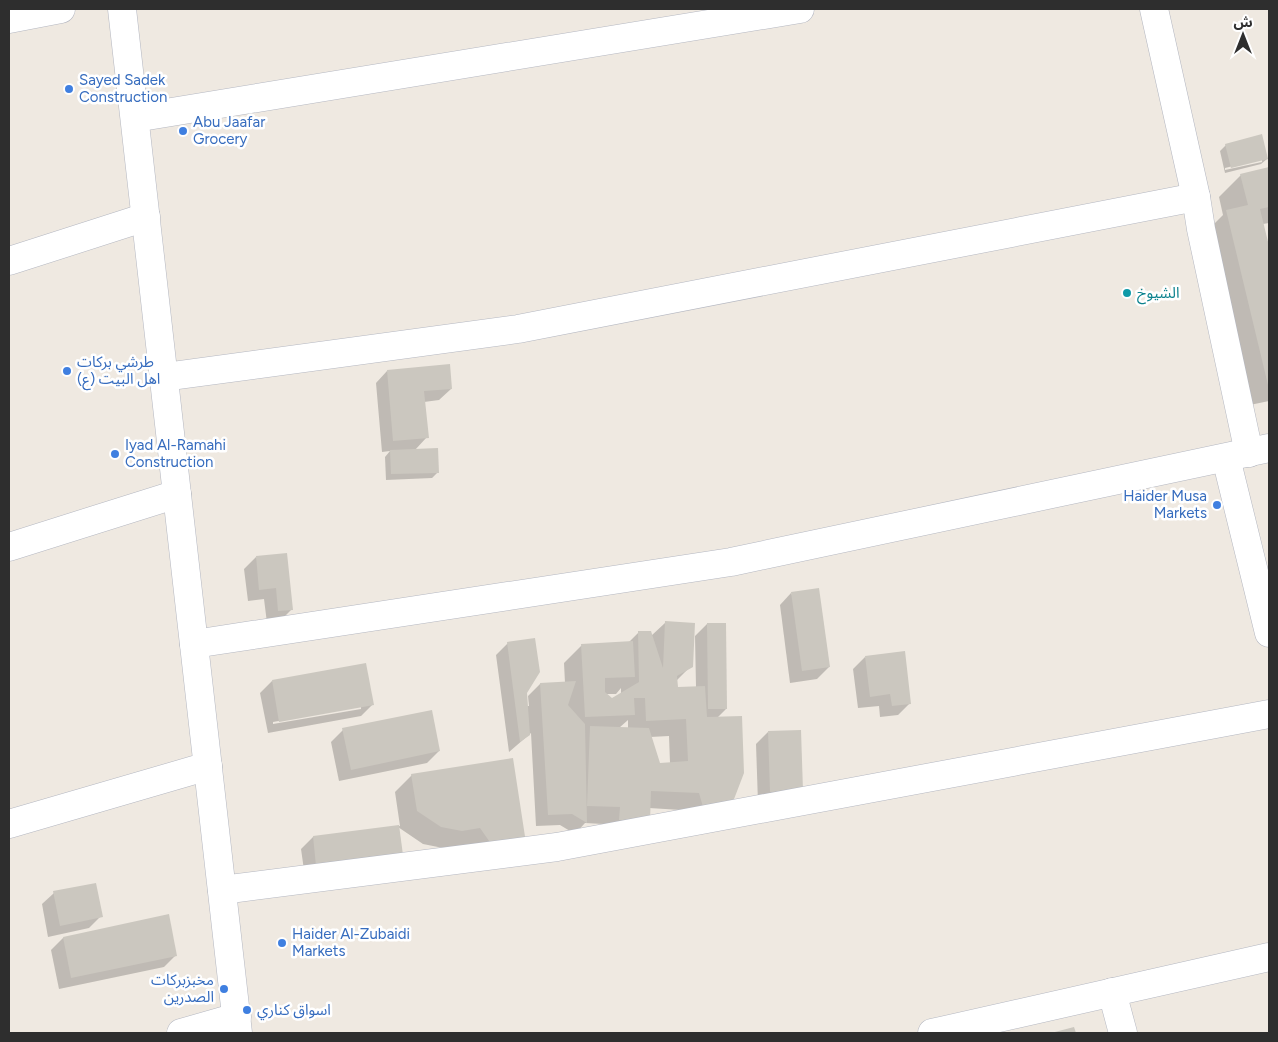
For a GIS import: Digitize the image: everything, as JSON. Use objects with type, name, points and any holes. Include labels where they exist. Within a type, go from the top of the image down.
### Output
[{"type":"street","points":[[9,19],[60,9]]},
{"type":"street","points":[[122,9],[237,1025],[180,1033]]},
{"type":"street","points":[[135,118],[800,9]]},
{"type":"street","points":[[1154,9],[1196,197],[1248,453],[1269,633]]},
{"type":"street","points":[[164,377],[518,329],[1196,197]]},
{"type":"street","points":[[9,261],[146,217]]},
{"type":"street","points":[[194,644],[731,562],[1248,453]]},
{"type":"street","points":[[9,547],[177,494]]},
{"type":"street","points":[[222,890],[557,847],[1269,714]]},
{"type":"street","points":[[9,824],[208,766]]},
{"type":"street","points":[[932,1033],[1269,957]]},
{"type":"street","points":[[1112,992],[1123,1033]]},
{"type":"building","points":[[1262,134],[1268,159],[1231,168],[1225,144]]},
{"type":"building","points":[[1269,167],[1269,207],[1260,209],[1269,246],[1268,385],[1226,210],[1248,205],[1240,174]]},
{"type":"building","points":[[450,364],[452,389],[424,391],[429,438],[393,441],[387,370]]},
{"type":"building","points":[[438,448],[439,473],[391,474],[390,450]]},
{"type":"building","points":[[287,553],[293,610],[278,611],[276,588],[259,590],[256,556]]},
{"type":"building","points":[[819,588],[830,667],[802,671],[791,592]]},
{"type":"building","points":[[665,621],[695,623],[693,667],[677,676],[678,687],[705,686],[707,717],[742,716],[744,773],[731,807],[705,814],[699,793],[651,791],[650,821],[619,820],[620,807],[587,806],[590,726],[649,728],[660,763],[688,761],[686,719],[646,721],[645,698],[634,698],[635,715],[585,717],[581,644],[633,641],[635,677],[605,678],[605,692],[612,698],[639,682],[638,631],[651,631],[663,668]]},
{"type":"building","points":[[707,623],[726,623],[727,709],[708,709]]},
{"type":"building","points":[[535,638],[540,672],[527,693],[530,735],[520,742],[507,642]]},
{"type":"building","points":[[905,651],[911,704],[892,706],[890,694],[870,697],[865,656]]},
{"type":"building","points":[[366,663],[374,705],[279,722],[272,680]]},
{"type":"building","points":[[576,681],[568,705],[585,724],[587,823],[572,814],[548,815],[540,683]]},
{"type":"building","points":[[432,710],[440,751],[351,770],[342,728]]},
{"type":"building","points":[[801,730],[803,791],[770,792],[768,731]]},
{"type":"building","points":[[513,758],[526,843],[494,848],[480,828],[462,831],[441,827],[417,811],[411,774]]},
{"type":"building","points":[[399,825],[403,855],[316,866],[313,836]]},
{"type":"building","points":[[96,883],[103,917],[60,926],[53,891]]},
{"type":"building","points":[[169,914],[177,956],[71,978],[63,937]]},
{"type":"building","points":[[1074,1027],[1076,1033],[1051,1033]]},
{"type":"place","name":"Sayed Sadek Construction","points":[[69,89]]},
{"type":"place","name":"Abu Jaafar Grocery","points":[[183,131]]},
{"type":"place","name":"الشيوخ","points":[[1127,293]]},
{"type":"place","name":"طرشي بركات اهل البيت (ع)","points":[[67,371]]},
{"type":"place","name":"Iyad Al-Ramahi Construction","points":[[115,454]]},
{"type":"place","name":"Haider Musa Markets","points":[[1217,505]]},
{"type":"place","name":"Haider Al-Zubaidi Markets","points":[[282,943]]},
{"type":"place","name":"مخبزبركات الصدرين","points":[[224,989]]},
{"type":"place","name":"اسواق كناري","points":[[247,1010]]}]
